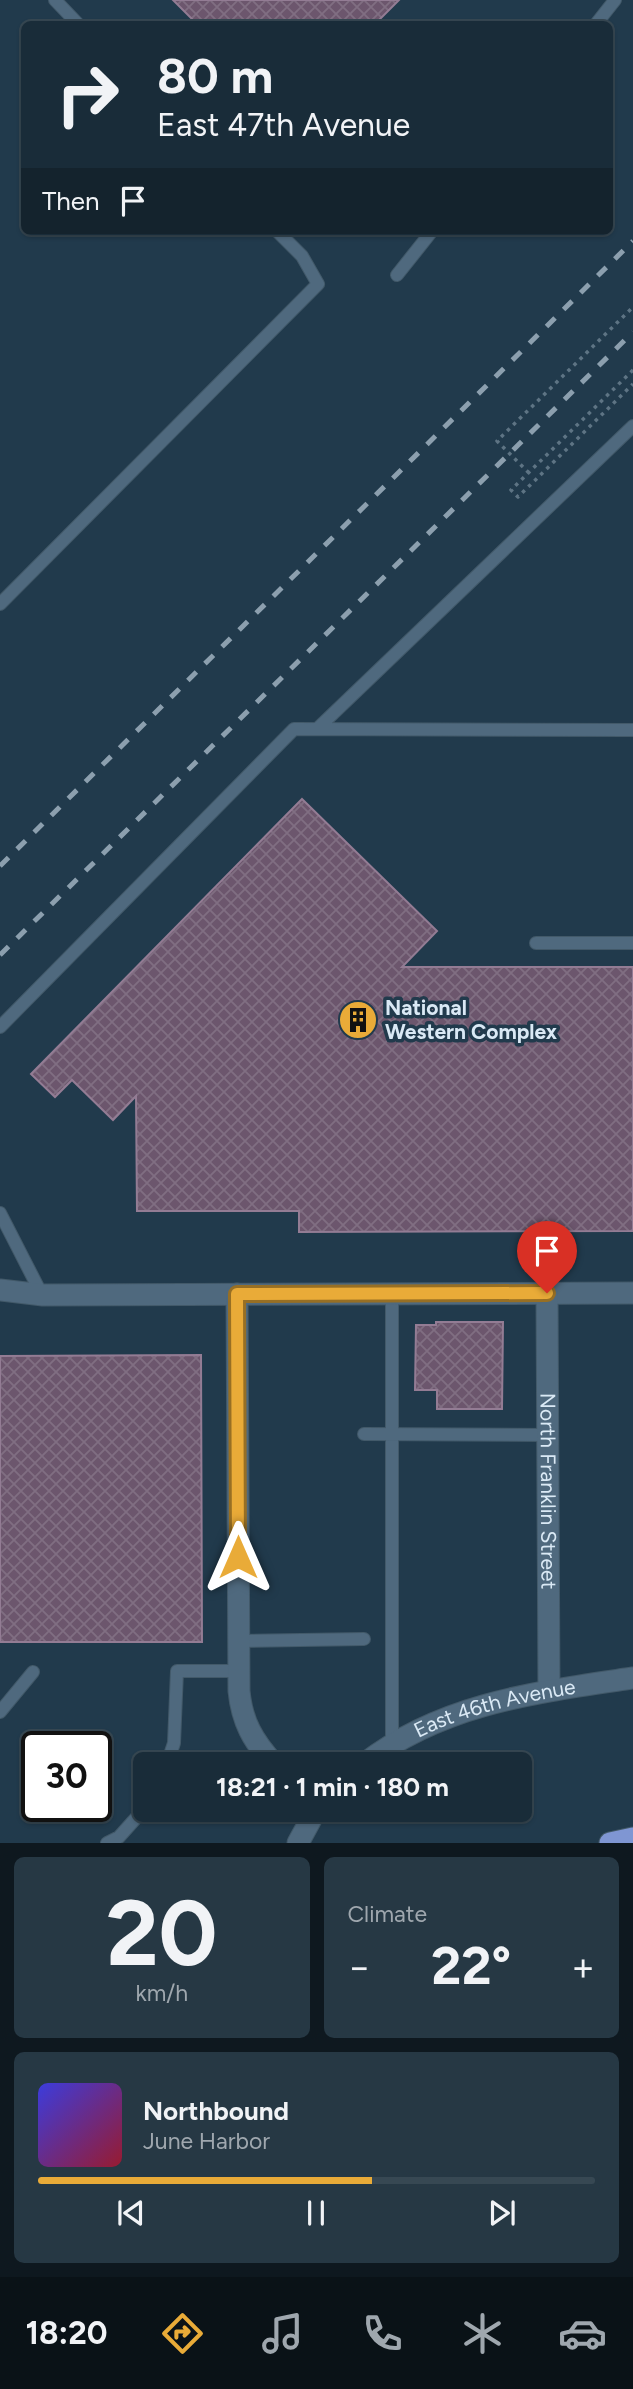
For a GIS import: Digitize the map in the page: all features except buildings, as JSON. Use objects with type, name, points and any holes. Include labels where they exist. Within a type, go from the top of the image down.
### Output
[{"type":"highway","points":[[610,1843],[633,1838]]},
{"type":"street","points":[[0,1290],[43,1295],[633,1293]]},
{"type":"street","name":"North Franklin Street","points":[[547,1293],[550,1690]]},
{"type":"street","points":[[237,1294],[240,1702],[244,1720],[255,1742],[264,1752]]},
{"type":"street","name":"East 46th Avenue","points":[[381,1752],[438,1720],[497,1700],[633,1678]]},
{"type":"street","points":[[298,1843],[309,1822]]},
{"type":"lane","points":[[55,0],[75,21]]},
{"type":"lane","points":[[598,21],[615,0]]},
{"type":"lane","points":[[0,604],[318,284],[302,256],[281,235]]},
{"type":"lane","points":[[397,275],[429,235]]},
{"type":"lane","points":[[317,729],[633,426]]},
{"type":"lane","points":[[0,1027],[294,729],[633,730]]},
{"type":"lane","points":[[536,943],[633,943]]},
{"type":"lane","points":[[0,1213],[43,1295],[0,1296]]},
{"type":"lane","points":[[391,1293],[392,1744]]},
{"type":"lane","points":[[364,1434],[548,1435]]},
{"type":"lane","points":[[239,1641],[364,1639]]},
{"type":"lane","points":[[171,1752],[174,1744],[177,1671],[239,1671]]},
{"type":"lane","points":[[0,1712],[33,1672]]},
{"type":"lane","points":[[107,1843],[119,1837],[133,1821]]},
{"type":"path","points":[[529,472],[497,441],[633,307]]},
{"type":"path","points":[[633,370],[511,490],[518,497],[633,384]]},
{"type":"path","points":[[591,411],[598,418]]},
{"type":"railway","points":[[0,866],[633,241]]},
{"type":"railway","points":[[0,955],[633,332]]},
{"type":"place","name":"National Western Complex","points":[[358,1020]]},
{"type":"route","points":[[238,1557],[237,1294],[547,1293]]}]
